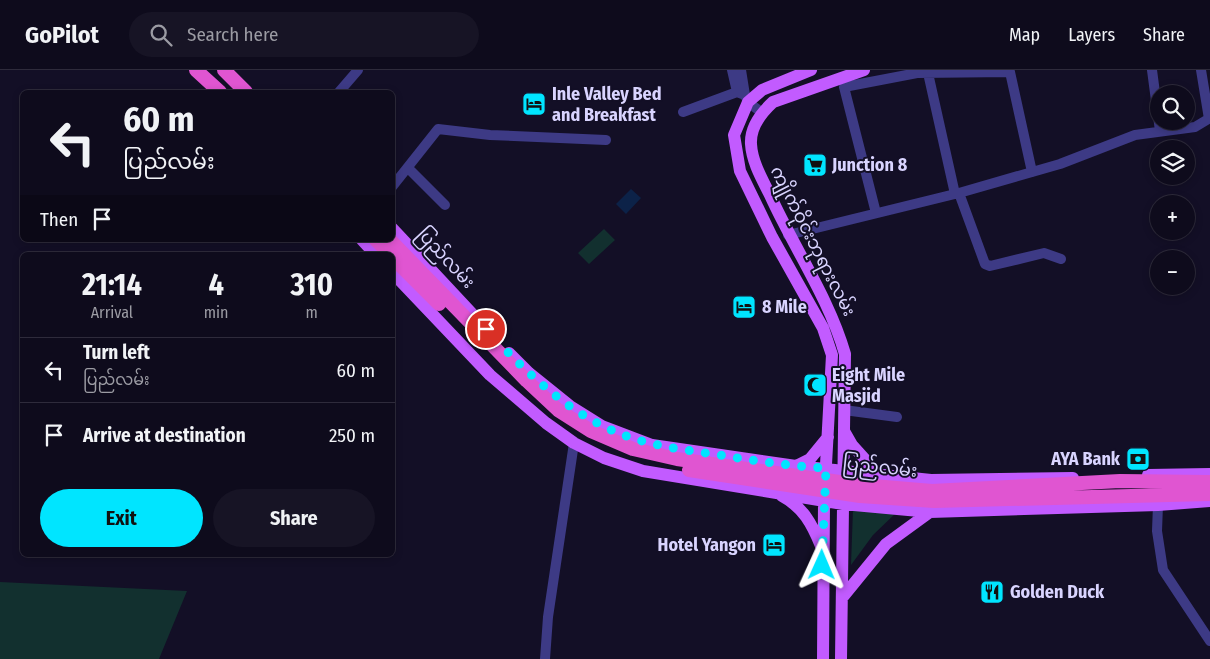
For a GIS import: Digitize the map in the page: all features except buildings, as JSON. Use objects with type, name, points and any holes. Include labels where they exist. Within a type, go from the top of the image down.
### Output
[{"type":"highway","points":[[196,70],[218,90]]},
{"type":"highway","points":[[224,70],[244,90]]},
{"type":"highway","name":"ပြည်လမ်း","points":[[378,242],[388,252]]},
{"type":"highway","name":"ပြည်လမ်း","points":[[392,242],[527,381],[558,410],[592,431],[633,449],[676,459],[861,485],[932,490],[1110,481],[1210,490]]},
{"type":"highway","name":"ပြည်လမ်း","points":[[395,259],[523,389],[554,417],[587,437],[631,457],[672,467],[764,482],[860,496],[906,499],[934,500],[1210,490]]},
{"type":"main road","points":[[811,70],[743,96],[734,135],[740,172],[772,238],[823,328],[832,355],[822,549],[822,659]]},
{"type":"main road","points":[[762,112],[773,102],[785,96],[864,70]]},
{"type":"main road","name":"ကျိုက်ဝိုင်းဘုရားလမ်း","points":[[762,112],[754,126],[751,143],[753,156],[788,235],[837,326],[845,354],[840,659]]},
{"type":"main road","name":"ပြည်လမ်း","points":[[395,231],[530,373],[570,406],[602,426],[652,445],[796,466],[931,480],[1210,474]]},
{"type":"main road","points":[[364,242],[373,252]]},
{"type":"main road","points":[[395,275],[490,375],[546,423],[574,443],[604,458],[668,476],[707,480],[842,504],[930,512],[1158,505],[1210,490]]},
{"type":"main road","points":[[574,443],[602,426]]},
{"type":"main road","points":[[843,429],[852,445],[880,476]]},
{"type":"main road","points":[[796,466],[810,459],[828,437]]},
{"type":"main road","points":[[775,493],[793,502],[806,514],[822,549]]},
{"type":"main road","points":[[842,598],[886,544],[930,512]]},
{"type":"street","points":[[341,90],[358,70]]},
{"type":"street","points":[[732,70],[743,96],[762,112]]},
{"type":"street","points":[[741,70],[743,96]]},
{"type":"street","points":[[1152,70],[1160,131]]},
{"type":"street","points":[[788,235],[957,193],[1060,164],[1135,135],[1195,127],[1210,118],[1201,70]]},
{"type":"street","points":[[876,213],[844,86],[928,73],[1010,72],[1032,172]]},
{"type":"street","points":[[928,73],[957,193],[985,264],[990,266],[1044,253],[1061,259]]},
{"type":"street","points":[[683,112],[743,96]]},
{"type":"street","points":[[395,183],[438,129],[490,135],[606,140]]},
{"type":"street","points":[[408,168],[445,205]]},
{"type":"street","points":[[844,410],[897,417]]},
{"type":"street","points":[[545,659],[548,617],[574,443]]},
{"type":"street","points":[[930,512],[931,480]]},
{"type":"street","points":[[1158,505],[1158,531],[1163,570],[1210,641]]},
{"type":"green space","points":[[604,229],[615,240],[589,264],[578,253]]},
{"type":"green space","points":[[853,509],[899,510],[873,535],[851,565]]},
{"type":"green space","points":[[0,582],[187,591],[159,659],[0,659]]},
{"type":"water","points":[[631,189],[641,198],[626,214],[616,204]]},
{"type":"place","name":"Inle Valley Bed and Breakfast","points":[[534,104]]},
{"type":"place","name":"Junction 8","points":[[815,165]]},
{"type":"place","name":"8 Mile","points":[[744,307]]},
{"type":"place","name":"Eight Mile Masjid","points":[[815,385]]},
{"type":"place","name":"AYA Bank","points":[[1138,459]]},
{"type":"place","name":"Hotel Yangon","points":[[774,545]]},
{"type":"place","name":"Golden Duck","points":[[992,592]]},
{"type":"route","points":[[486,329],[530,373],[570,406],[602,426],[630,438],[652,445],[693,452],[796,466],[826,468],[822,565]]}]
